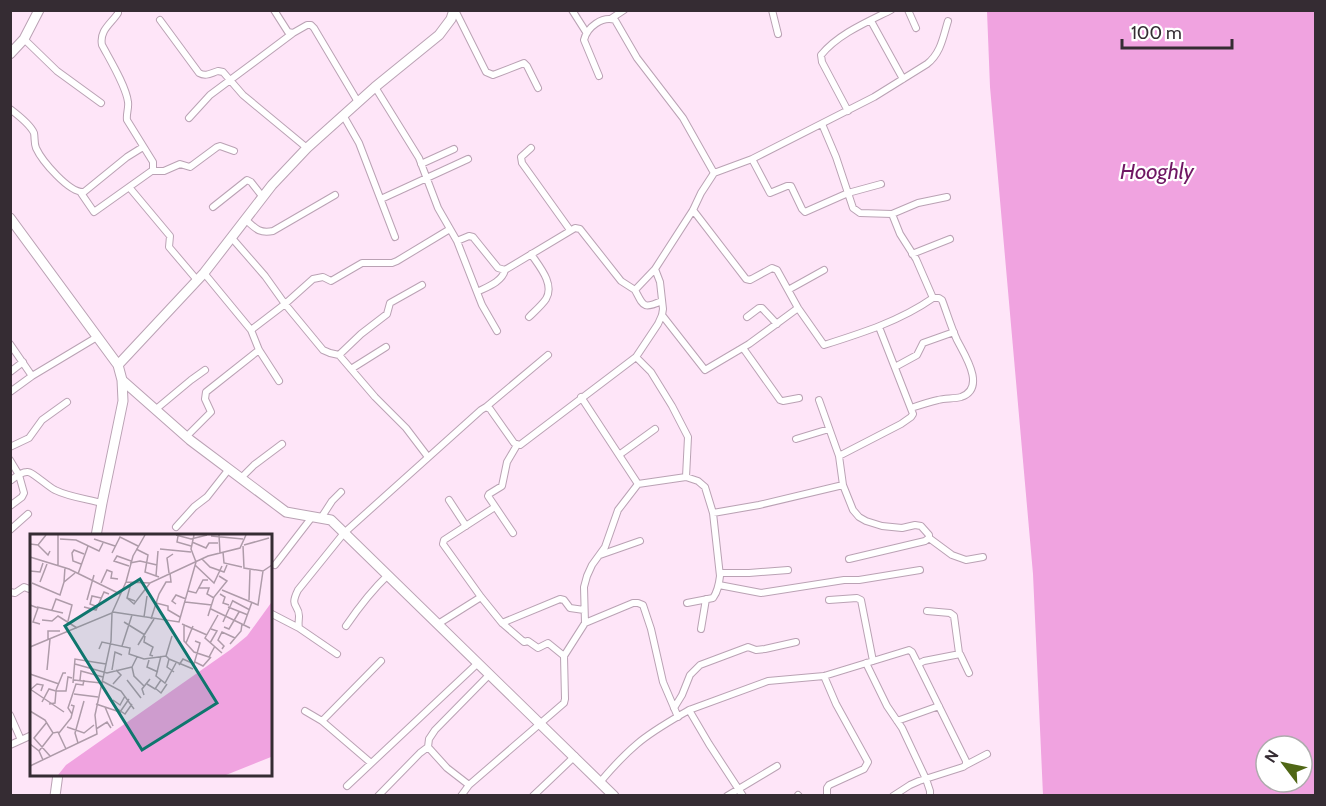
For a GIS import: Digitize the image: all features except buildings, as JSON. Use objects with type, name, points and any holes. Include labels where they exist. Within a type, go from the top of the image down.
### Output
[{"type":"street","points":[[10,54],[24,39],[39,10]]},
{"type":"street","points":[[118,10],[105,30],[101,40],[102,45],[127,95],[129,106],[127,120],[153,162],[152,171]]},
{"type":"street","points":[[274,10],[288,32],[293,33]]},
{"type":"street","points":[[118,365],[204,273],[272,184],[343,115],[439,35],[451,19],[454,10]]},
{"type":"street","points":[[454,10],[486,72],[493,75],[524,63],[538,88]]},
{"type":"street","points":[[572,10],[586,32]]},
{"type":"street","points":[[599,76],[584,40],[586,32],[590,27],[624,10]]},
{"type":"street","points":[[772,10],[778,34]]},
{"type":"street","points":[[848,111],[822,62],[821,55],[848,33],[891,10]]},
{"type":"street","points":[[908,10],[916,28]]},
{"type":"street","points":[[612,18],[637,58],[683,118],[714,173]]},
{"type":"street","points":[[160,20],[199,73],[208,75],[218,70],[223,72],[243,95],[307,148]]},
{"type":"street","points":[[871,21],[903,79]]},
{"type":"street","points":[[634,290],[655,269],[714,173],[752,159],[848,111],[934,59],[948,21]]},
{"type":"street","points":[[189,118],[210,95],[307,25],[314,28],[358,102]]},
{"type":"street","points":[[24,39],[57,71],[101,103]]},
{"type":"street","points":[[375,87],[421,164],[438,208],[457,241],[482,304],[497,332]]},
{"type":"street","points":[[10,109],[34,132],[35,147],[54,173],[81,193],[94,212],[152,171],[164,171],[180,164],[190,167],[217,147],[225,147],[234,151]]},
{"type":"street","points":[[343,115],[359,143],[395,237]]},
{"type":"street","points":[[822,124],[857,212],[892,214],[918,203],[947,197]]},
{"type":"street","points":[[81,193],[143,147]]},
{"type":"street","points":[[531,148],[521,158],[522,163],[570,230]]},
{"type":"street","points":[[421,164],[454,149]]},
{"type":"street","points":[[381,199],[468,159]]},
{"type":"street","points":[[752,159],[770,193],[791,186],[805,212],[848,193],[881,184]]},
{"type":"street","points":[[213,207],[247,180],[262,196]]},
{"type":"street","points":[[129,187],[170,236],[169,248],[197,280]]},
{"type":"street","points":[[245,219],[259,231],[273,231],[335,195]]},
{"type":"street","points":[[693,210],[746,279],[750,280],[775,268],[798,309],[825,345],[879,327],[933,298],[942,300],[954,332],[968,358],[973,387],[962,397],[938,400],[911,408]]},
{"type":"street","points":[[892,214],[933,298]]},
{"type":"street","points":[[11,220],[118,365],[123,380],[123,401],[96,534]]},
{"type":"street","points":[[477,292],[500,279],[505,270],[575,228],[580,229],[621,281],[634,290],[642,304],[649,306],[662,301]]},
{"type":"street","points":[[251,330],[313,279],[322,277],[332,281],[362,263],[392,263],[450,229]]},
{"type":"street","points":[[457,241],[469,236],[473,237],[498,268],[505,270]]},
{"type":"street","points":[[231,237],[323,350],[339,355],[428,457]]},
{"type":"street","points":[[912,254],[950,239]]},
{"type":"street","points":[[529,317],[543,303],[549,292],[545,276],[531,254]]},
{"type":"street","points":[[513,533],[488,496],[489,494],[502,486],[507,462],[517,445],[636,357],[662,315],[660,282],[655,269]]},
{"type":"street","points":[[788,290],[824,270]]},
{"type":"street","points":[[204,273],[251,330],[279,381]]},
{"type":"street","points":[[339,355],[387,314],[390,303],[422,285]]},
{"type":"street","points":[[747,317],[762,308],[777,324]]},
{"type":"street","points":[[662,315],[705,370],[743,348],[798,309]]},
{"type":"street","points":[[839,456],[913,414],[879,327]]},
{"type":"street","points":[[895,367],[917,355],[923,343],[954,332]]},
{"type":"street","points":[[10,392],[97,337]]},
{"type":"street","points":[[10,344],[32,376]]},
{"type":"street","points":[[351,369],[386,347]]},
{"type":"street","points":[[743,348],[780,400],[799,398]]},
{"type":"street","points":[[186,436],[211,412],[205,399],[206,392],[260,350]]},
{"type":"street","points":[[300,628],[299,613],[294,607],[294,598],[344,533],[481,410],[548,355]]},
{"type":"street","points":[[636,357],[651,372],[688,437],[686,477]]},
{"type":"street","points":[[10,372],[23,362]]},
{"type":"street","points":[[155,410],[205,370]]},
{"type":"street","points":[[123,380],[186,436],[286,512],[331,520],[614,795]]},
{"type":"street","points":[[581,398],[638,484]]},
{"type":"street","points":[[819,400],[839,456],[843,485],[853,510],[859,517],[882,526],[902,528],[919,525],[923,527],[929,538],[952,555],[966,560],[983,557]]},
{"type":"street","points":[[10,447],[29,438],[42,420],[67,402]]},
{"type":"street","points":[[486,407],[490,409],[517,445]]},
{"type":"street","points":[[619,455],[655,429]]},
{"type":"street","points":[[796,439],[829,429]]},
{"type":"street","points":[[242,478],[254,465],[282,444]]},
{"type":"street","points":[[10,460],[19,474],[24,493],[10,506]]},
{"type":"street","points":[[176,527],[194,507],[207,497],[229,469]]},
{"type":"street","points":[[10,481],[19,474],[32,473],[56,490],[102,503]]},
{"type":"street","points":[[585,623],[584,586],[587,576],[605,547],[618,510],[638,484],[686,477],[698,481],[705,487],[713,513],[720,573],[713,597],[687,603]]},
{"type":"street","points":[[713,513],[759,505],[843,485]]},
{"type":"street","points":[[275,565],[341,492]]},
{"type":"street","points":[[449,500],[466,526]]},
{"type":"street","points":[[495,507],[444,540],[443,543],[502,623],[524,642],[528,641],[538,648],[548,643],[564,656]]},
{"type":"street","points":[[10,530],[28,514]]},
{"type":"street","points":[[849,560],[925,541],[929,538]]},
{"type":"street","points":[[600,556],[640,541]]},
{"type":"street","points":[[720,573],[788,570]]},
{"type":"street","points":[[718,585],[761,593],[920,570]]},
{"type":"street","points":[[346,626],[366,597],[388,576]]},
{"type":"street","points":[[10,592],[15,593],[24,588],[30,590]]},
{"type":"street","points":[[438,624],[481,597]]},
{"type":"street","points":[[830,600],[857,598],[861,600],[869,662],[887,706],[927,779],[930,795]]},
{"type":"street","points":[[502,623],[560,599],[564,600],[570,608],[584,609]]},
{"type":"street","points":[[701,630],[706,599]]},
{"type":"street","points":[[461,795],[469,785],[561,705],[565,699],[564,656],[585,623],[633,603],[643,605],[663,682],[678,717]]},
{"type":"street","points":[[927,611],[950,613],[954,616],[959,653],[969,673]]},
{"type":"street","points":[[272,614],[300,628],[337,654]]},
{"type":"street","points":[[674,708],[690,675],[700,665],[743,648],[765,649],[796,642]]},
{"type":"street","points":[[600,781],[639,742],[689,711],[768,681],[824,676],[909,650],[939,706],[966,765]]},
{"type":"street","points":[[918,664],[959,653]]},
{"type":"street","points":[[322,721],[381,661]]},
{"type":"street","points":[[347,786],[478,663]]},
{"type":"street","points":[[378,795],[428,747],[429,739],[435,730],[490,674]]},
{"type":"street","points":[[824,676],[836,704],[868,762],[864,769],[828,786],[827,795]]},
{"type":"street","points":[[897,721],[939,706]]},
{"type":"street","points":[[305,711],[322,721],[371,763]]},
{"type":"street","points":[[689,711],[743,795]]},
{"type":"street","points":[[10,715],[21,740]]},
{"type":"street","points":[[10,745],[30,736]]},
{"type":"street","points":[[428,747],[447,768],[469,785]]},
{"type":"street","points":[[893,795],[910,785],[963,767],[987,754]]},
{"type":"street","points":[[533,795],[575,756]]},
{"type":"street","points":[[728,795],[777,766]]},
{"type":"street","points":[[55,795],[58,776]]},
{"type":"water","name":"Hooghly","points":[[987,11],[1315,11],[1315,795],[1043,795],[1033,574],[990,87]]}]
